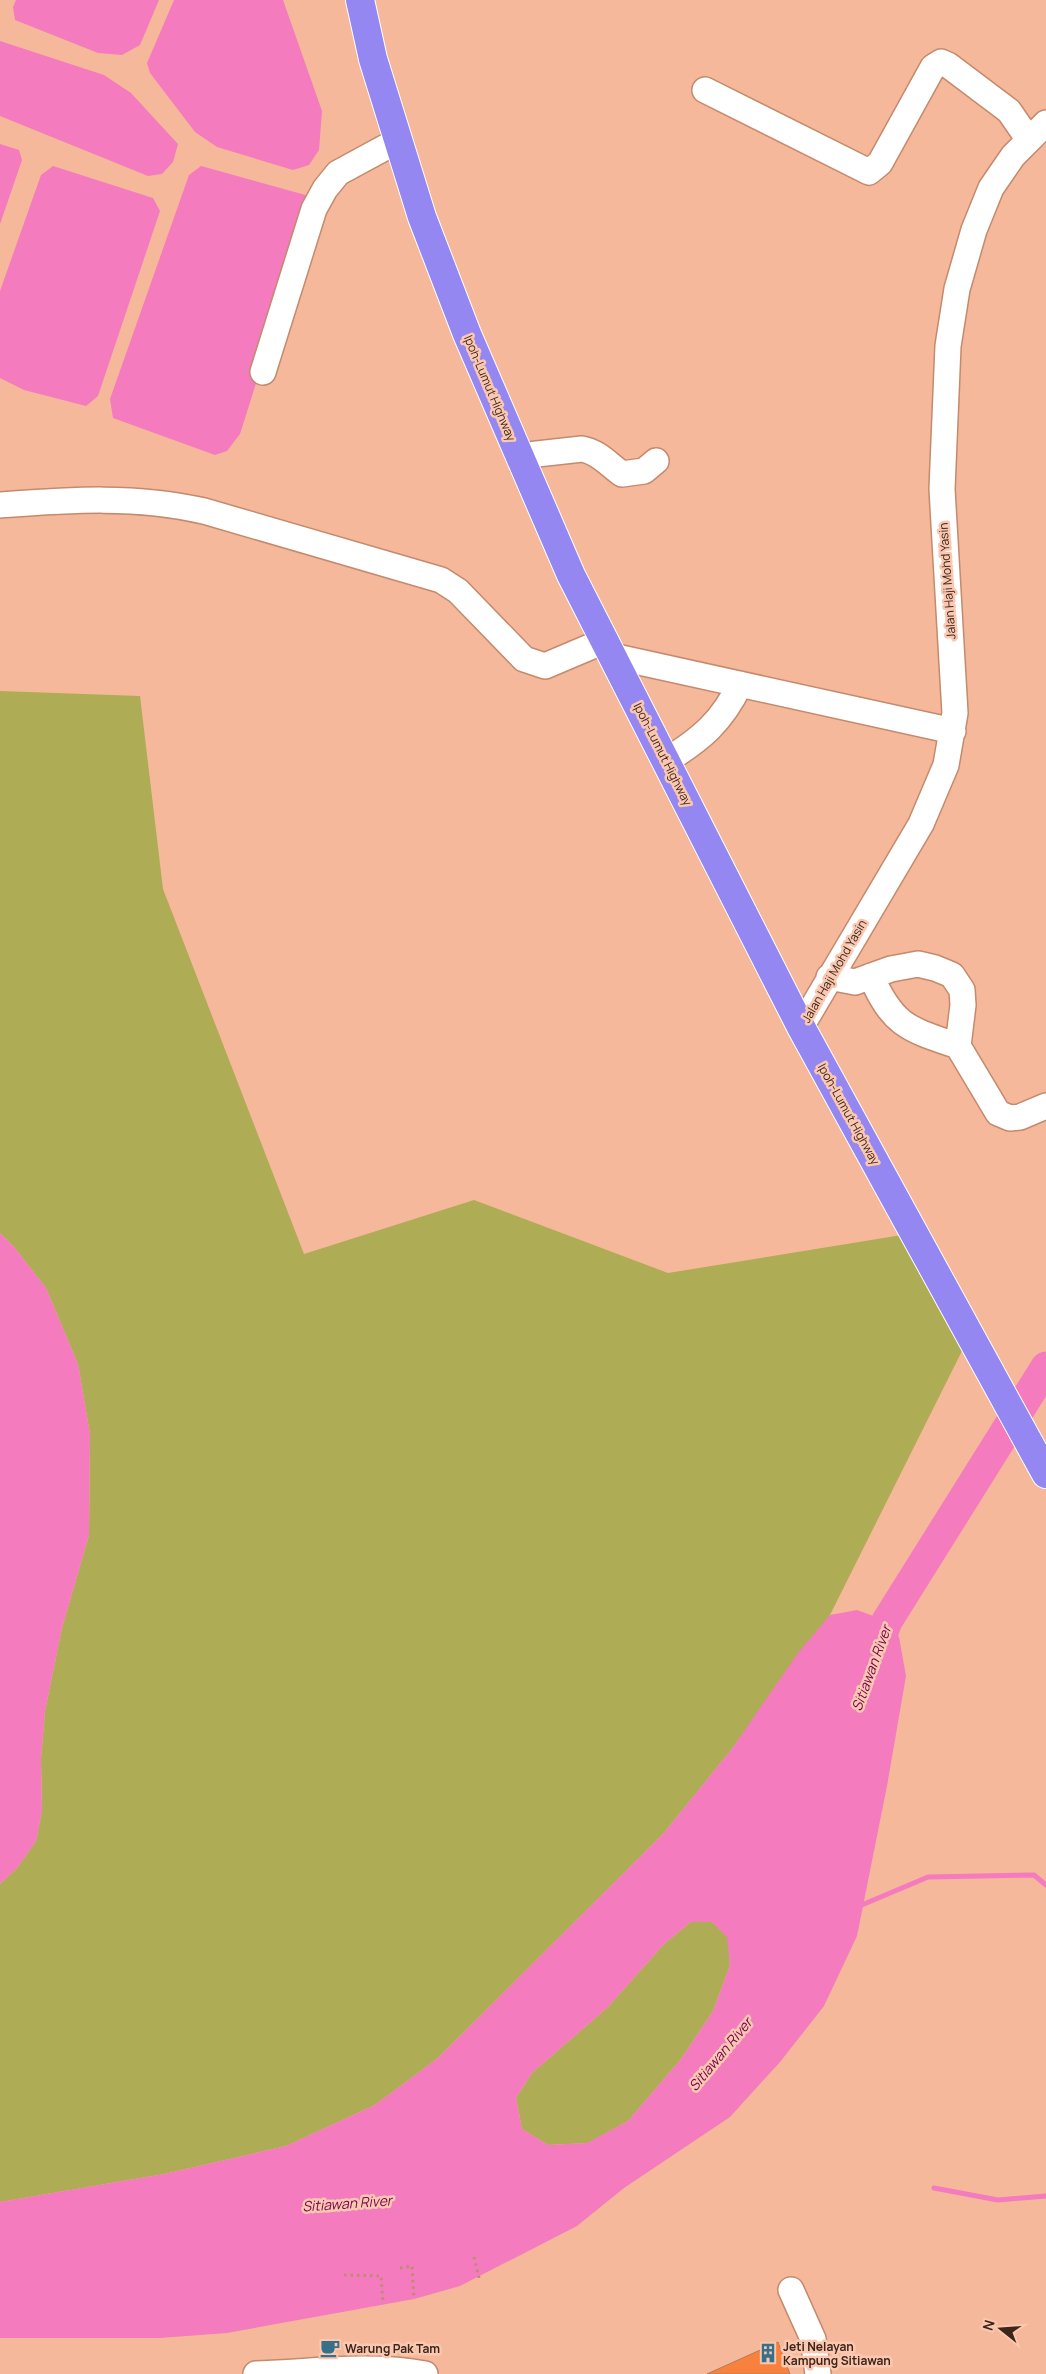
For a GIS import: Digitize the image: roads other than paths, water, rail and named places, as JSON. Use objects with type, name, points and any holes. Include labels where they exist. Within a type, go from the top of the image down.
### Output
[{"type":"highway","name":"Ipoh-Lumut Highway","points":[[360,0],[373,59],[422,217],[460,316],[571,576],[801,1027],[1046,1474]]},
{"type":"street","points":[[705,90],[869,172],[880,163],[933,67],[941,62],[948,65],[1037,132]]},
{"type":"street","name":"Jalan Haji Mohd Yasin","points":[[801,1027],[921,824],[946,765],[955,713],[942,489],[948,346],[958,289],[974,230],[991,188],[1014,156],[1037,132]]},
{"type":"street","points":[[263,372],[314,209],[325,189],[338,173],[397,141]]},
{"type":"street","points":[[519,456],[582,449],[591,450],[622,474],[644,471],[656,461]]},
{"type":"street","points":[[0,505],[73,500],[119,500],[178,505],[441,580],[458,591],[524,659],[534,664],[545,666],[608,648],[740,684],[953,731]]},
{"type":"street","points":[[666,761],[694,743],[708,731],[729,707],[740,684]]},
{"type":"street","points":[[829,977],[854,982],[891,969],[918,964],[952,975],[962,990],[958,1046],[998,1113],[1010,1118],[1020,1117],[1046,1106]]},
{"type":"street","points":[[871,976],[880,997],[899,1021],[913,1029],[958,1046]]},
{"type":"street","points":[[791,2290],[813,2339],[818,2374]]},
{"type":"street","points":[[256,2374],[381,2370],[407,2370],[425,2374]]},
{"type":"water","points":[[16,0],[159,0],[140,45],[122,55],[98,53],[15,20],[13,7]]},
{"type":"water","points":[[174,0],[283,0],[322,111],[319,150],[309,165],[293,170],[217,147],[195,132],[150,73],[147,63]]},
{"type":"water","points":[[0,41],[104,75],[131,93],[178,144],[173,162],[162,174],[148,176],[0,116]]},
{"type":"water","points":[[0,144],[19,150],[22,160],[0,224]]},
{"type":"water","points":[[53,166],[153,198],[160,211],[98,396],[86,406],[24,390],[0,378],[0,291],[41,175]]},
{"type":"water","points":[[201,166],[309,196],[312,206],[240,434],[227,451],[215,455],[113,418],[110,399],[189,175]]},
{"type":"water","points":[[0,1233],[14,1247],[46,1288],[78,1364],[90,1434],[89,1535],[62,1628],[45,1711],[41,1759],[42,1811],[36,1841],[18,1867],[0,1884]]},
{"type":"water","points":[[857,1610],[887,1621],[899,1637],[906,1676],[887,1786],[857,1936],[824,2006],[780,2062],[730,2117],[624,2188],[577,2226],[460,2286],[414,2299],[227,2333],[160,2338],[0,2338],[0,2202],[164,2174],[286,2146],[375,2105],[438,2058],[663,1834],[731,1750],[798,1653],[830,1615]],"holes":[[[691,1922],[712,1922],[727,1937],[730,1965],[713,2011],[681,2059],[628,2121],[587,2143],[548,2145],[522,2129],[516,2098],[532,2073],[608,2007],[664,1944]]]},
{"type":"waterway","name":"Sitiawan River","points":[[873,1661],[887,1621],[1046,1367]]},
{"type":"waterway","points":[[857,1907],[928,1877],[1034,1875],[1046,1885]]},
{"type":"waterway","points":[[934,2188],[998,2200],[1046,2196]]},
{"type":"place","name":"Warung Pak Tam","points":[[330,2348]]},
{"type":"place","name":"Jeti Nelayan Kampung Sitiawan","points":[[768,2353]]}]
